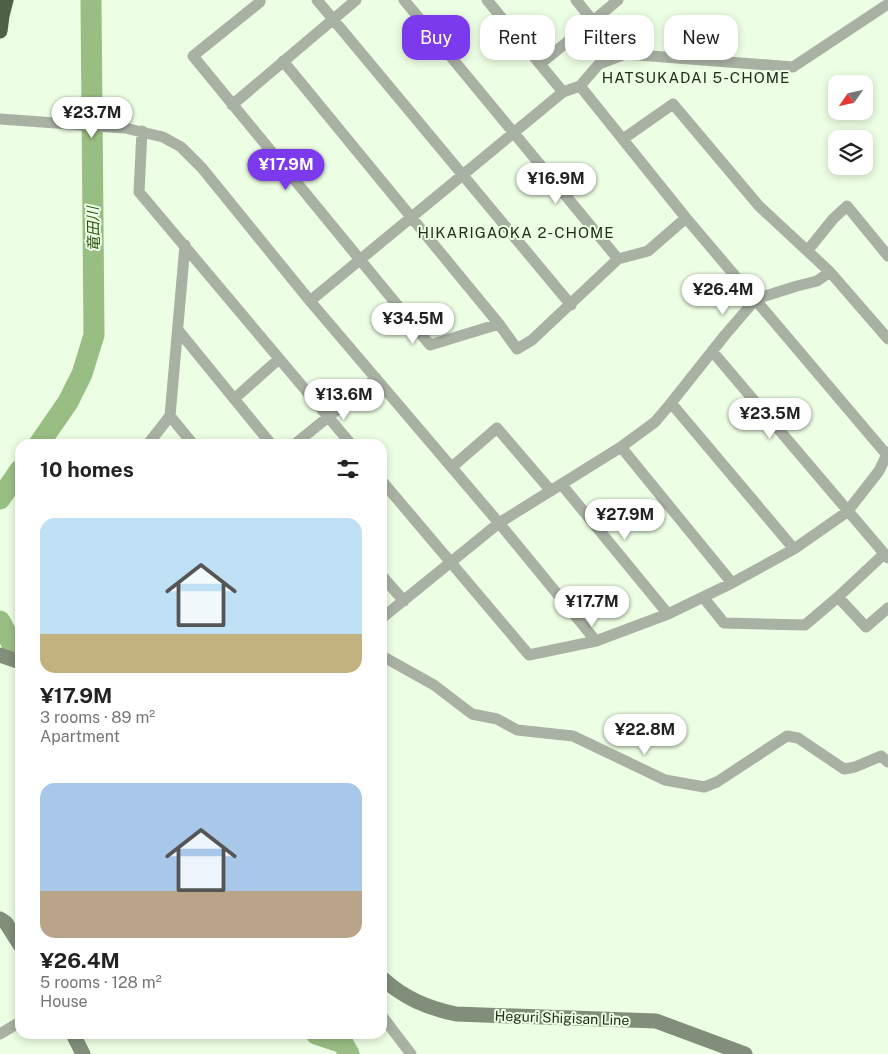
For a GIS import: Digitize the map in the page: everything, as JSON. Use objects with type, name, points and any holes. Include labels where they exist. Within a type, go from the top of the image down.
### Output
[{"type":"highway","points":[[1,21],[6,0]]},
{"type":"main road","points":[[0,655],[15,660]]},
{"type":"main road","points":[[2,923],[15,939]]},
{"type":"main road","name":"Heguri Shigisan Line","points":[[387,982],[416,1002],[456,1014],[656,1021],[745,1054]]},
{"type":"main road","points":[[76,1039],[83,1054]]},
{"type":"street","points":[[260,0],[260,2],[192,56],[430,345],[499,324]]},
{"type":"street","points":[[317,0],[571,305]]},
{"type":"street","points":[[232,105],[356,0]]},
{"type":"street","points":[[404,0],[618,260]]},
{"type":"street","points":[[487,0],[563,92]]},
{"type":"street","points":[[576,0],[589,15]]},
{"type":"street","points":[[599,15],[618,0]]},
{"type":"street","points":[[310,301],[563,92],[580,86],[599,64],[625,54],[793,67],[888,4]]},
{"type":"street","points":[[540,64],[565,43]]},
{"type":"street","points":[[283,61],[499,324],[517,349],[532,340],[618,260],[648,251],[686,218]]},
{"type":"street","points":[[387,487],[529,655],[596,641],[668,614],[732,583],[794,549],[847,512],[880,471],[887,453],[686,218],[580,86]]},
{"type":"street","points":[[623,139],[673,104],[759,206],[830,272],[888,339]]},
{"type":"street","points":[[0,119],[125,128],[163,137],[181,147],[202,168],[310,301],[452,467],[596,641]]},
{"type":"street","points":[[142,131],[139,192],[347,439]]},
{"type":"street","points":[[808,250],[847,206],[888,256]]},
{"type":"street","points":[[152,439],[170,416],[185,246]]},
{"type":"street","points":[[387,614],[499,523],[621,447],[655,422],[672,404],[712,351],[756,300],[817,281],[830,272]]},
{"type":"street","points":[[178,330],[267,439]]},
{"type":"street","points":[[703,597],[724,623],[805,625],[886,556],[712,351]]},
{"type":"street","points":[[234,399],[279,359]]},
{"type":"street","points":[[301,439],[376,378]]},
{"type":"street","points":[[672,404],[794,549]]},
{"type":"street","points":[[170,416],[189,439]]},
{"type":"street","points":[[452,467],[497,428],[551,491]]},
{"type":"street","points":[[621,447],[732,583]]},
{"type":"street","points":[[562,485],[668,614]]},
{"type":"street","points":[[387,582],[404,601]]},
{"type":"street","points":[[838,597],[866,627],[888,608]]},
{"type":"street","points":[[387,659],[434,686],[472,714],[497,719],[517,730],[573,736],[665,780],[704,787],[717,782],[787,736],[798,738],[844,769],[856,767],[881,756],[888,762]]},
{"type":"street","points":[[387,1023],[411,1054]]},
{"type":"street","points":[[0,1034],[15,1025]]},
{"type":"street","points":[[705,1039],[716,1054]]},
{"type":"waterway","name":"竜田川","points":[[42,439],[68,402],[82,374],[94,335],[91,0]]},
{"type":"waterway","name":"竜田川","points":[[0,499],[15,477]]},
{"type":"waterway","points":[[0,621],[12,644]]},
{"type":"waterway","points":[[331,1039],[343,1043],[349,1054]]},
{"type":"district","name":"HATSUKADAI 5-CHOME","points":[[696,77]]},
{"type":"district","name":"HIKARIGAOKA 2-CHOME","points":[[516,232]]}]
